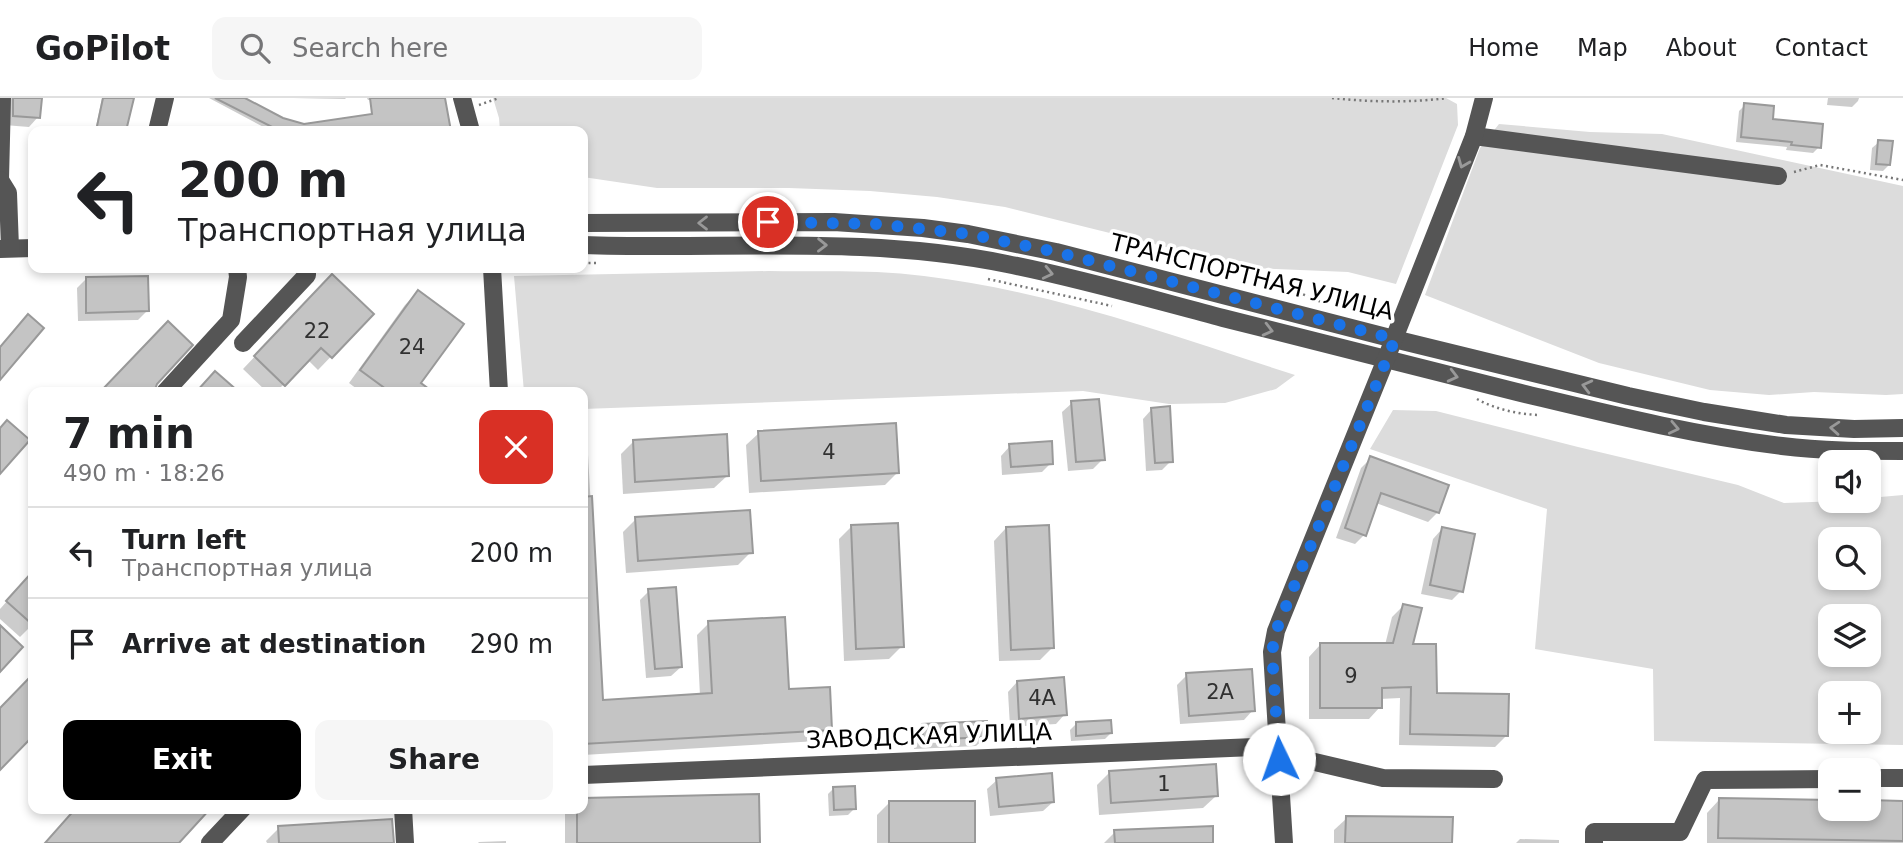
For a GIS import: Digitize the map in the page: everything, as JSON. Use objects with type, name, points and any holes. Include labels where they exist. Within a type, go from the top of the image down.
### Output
[{"type":"street","points":[[2,98],[0,180],[8,192],[5,248],[28,248]]},
{"type":"street","points":[[158,126],[165,98]]},
{"type":"street","points":[[1284,843],[1272,652],[1276,631],[1395,339],[1474,136],[1484,98]]},
{"type":"street","points":[[464,104],[470,126]]},
{"type":"street","points":[[1474,136],[1778,176]]},
{"type":"street","name":"ТРАНСПОРТНАЯ УЛИЦА","points":[[588,223],[834,222],[968,234],[1056,252],[1395,339],[1704,412],[1786,425],[1854,429],[1903,428]]},
{"type":"street","name":"ТРАНСПОРТНАЯ УЛИЦА","points":[[588,246],[833,245],[966,257],[1054,274],[1621,417],[1784,447],[1903,451]]},
{"type":"street","points":[[170,387],[231,320],[238,273]]},
{"type":"street","points":[[243,343],[307,273]]},
{"type":"street","points":[[492,273],[499,387]]},
{"type":"street","name":"ЗАВОДСКАЯ УЛИЦА","points":[[588,775],[1278,752],[1383,778],[1494,779]]},
{"type":"street","points":[[1881,778],[1903,778]]},
{"type":"street","points":[[1594,843],[1594,832],[1680,832],[1705,780],[1818,779]]},
{"type":"street","points":[[210,843],[237,814]]},
{"type":"street","points":[[403,814],[405,843]]},
{"type":"path","points":[[464,104],[499,98]]},
{"type":"path","points":[[1332,98],[1383,101],[1447,98]]},
{"type":"path","points":[[1778,176],[1820,165],[1903,180]]},
{"type":"path","points":[[588,263],[597,263]]},
{"type":"path","points":[[979,276],[1118,308]]},
{"type":"shaded area","points":[[493,98],[1446,98],[1457,104],[1458,125],[1396,284],[1348,272],[1251,268],[1005,207],[937,197],[789,188],[657,188],[588,178],[588,126],[500,126]]},
{"type":"shaded area","points":[[1499,124],[1590,132],[1662,134],[1903,186],[1903,394],[1814,392],[1769,395],[1710,390],[1599,363],[1425,295],[1480,148]]},
{"type":"shaded area","points":[[847,271],[924,276],[1019,292],[1112,316],[1295,375],[1276,389],[1225,403],[1169,404],[1083,391],[588,409],[588,387],[524,387],[514,276]]},
{"type":"shaded area","points":[[1393,410],[1436,411],[1738,485],[1784,503],[1818,502],[1818,513],[1881,513],[1881,497],[1903,495],[1903,745],[1841,744],[1881,744],[1881,681],[1818,681],[1818,744],[1654,741],[1653,669],[1535,649],[1547,509],[1370,449]]},
{"type":"building","points":[[13,98],[42,98],[40,118],[13,116]]},
{"type":"building","points":[[103,98],[134,98],[127,126],[97,126]]},
{"type":"building","points":[[215,98],[245,98],[283,118],[304,124],[372,114],[370,98],[445,98],[450,126],[270,126]]},
{"type":"building","points":[[1744,103],[1774,106],[1773,119],[1823,124],[1821,148],[1741,137]]},
{"type":"building","points":[[1878,140],[1893,141],[1890,165],[1876,164]]},
{"type":"building","points":[[332,274],[374,314],[332,358],[321,348],[285,386],[254,356]]},
{"type":"building","points":[[148,276],[149,311],[86,313],[86,277]]},
{"type":"building","points":[[418,290],[464,324],[421,383],[426,387],[383,387],[360,370]]},
{"type":"building","points":[[28,314],[44,328],[0,380],[0,347]]},
{"type":"building","points":[[168,321],[193,345],[156,387],[105,387]]},
{"type":"building","points":[[215,371],[233,387],[201,387]]},
{"type":"building","points":[[1099,399],[1105,460],[1076,462],[1071,401]]},
{"type":"building","points":[[1170,406],[1173,462],[1155,463],[1151,408]]},
{"type":"building","points":[[7,420],[28,438],[28,442],[0,474],[0,428]]},
{"type":"building","points":[[896,423],[899,473],[761,481],[758,431]]},
{"type":"building","points":[[727,434],[729,476],[635,482],[633,440]]},
{"type":"building","points":[[1052,441],[1053,464],[1011,467],[1009,444]]},
{"type":"building","points":[[1370,456],[1449,485],[1439,513],[1381,493],[1366,536],[1345,528]]},
{"type":"building","points":[[588,496],[592,496],[603,700],[712,693],[708,621],[785,617],[789,689],[830,687],[832,730],[588,744]]},
{"type":"building","points":[[750,510],[753,553],[638,561],[635,517]]},
{"type":"building","points":[[898,523],[904,647],[856,649],[851,525]]},
{"type":"building","points":[[1049,525],[1054,648],[1011,650],[1006,527]]},
{"type":"building","points":[[1442,527],[1475,534],[1463,592],[1430,585]]},
{"type":"building","points":[[28,577],[28,621],[6,601]]},
{"type":"building","points":[[676,587],[682,667],[655,669],[648,589]]},
{"type":"building","points":[[1403,604],[1422,608],[1413,644],[1436,644],[1437,693],[1509,694],[1508,736],[1410,734],[1411,687],[1382,688],[1382,708],[1320,708],[1320,643],[1393,643]]},
{"type":"building","points":[[0,625],[23,647],[0,672]]},
{"type":"building","points":[[1252,669],[1255,711],[1189,716],[1186,673]]},
{"type":"building","points":[[1064,677],[1067,715],[1019,719],[1017,681]]},
{"type":"building","points":[[28,679],[28,741],[0,770],[0,708]]},
{"type":"building","points":[[1111,720],[1112,733],[1076,736],[1076,722]]},
{"type":"building","points":[[987,721],[988,737],[923,740],[922,724]]},
{"type":"building","points":[[1216,764],[1218,796],[1111,803],[1109,771]]},
{"type":"building","points":[[1052,773],[1054,802],[999,807],[996,778]]},
{"type":"building","points":[[855,786],[856,809],[834,810],[833,787]]},
{"type":"building","points":[[759,794],[760,843],[577,843],[577,814],[588,814],[588,798]]},
{"type":"building","points":[[1719,798],[1818,800],[1818,821],[1881,821],[1881,800],[1903,801],[1903,841],[1718,838]]},
{"type":"building","points":[[889,801],[975,801],[975,843],[889,843]]},
{"type":"building","points":[[71,814],[206,814],[179,843],[45,843]]},
{"type":"building","points":[[1346,816],[1453,817],[1452,843],[1345,843]]},
{"type":"building","points":[[392,819],[394,843],[279,843],[278,826]]},
{"type":"building","points":[[1213,826],[1213,843],[1115,843],[1114,830]]},
{"type":"route","points":[[768,222],[878,224],[1008,241],[1395,339],[1276,631],[1272,652],[1279,759]]}]
